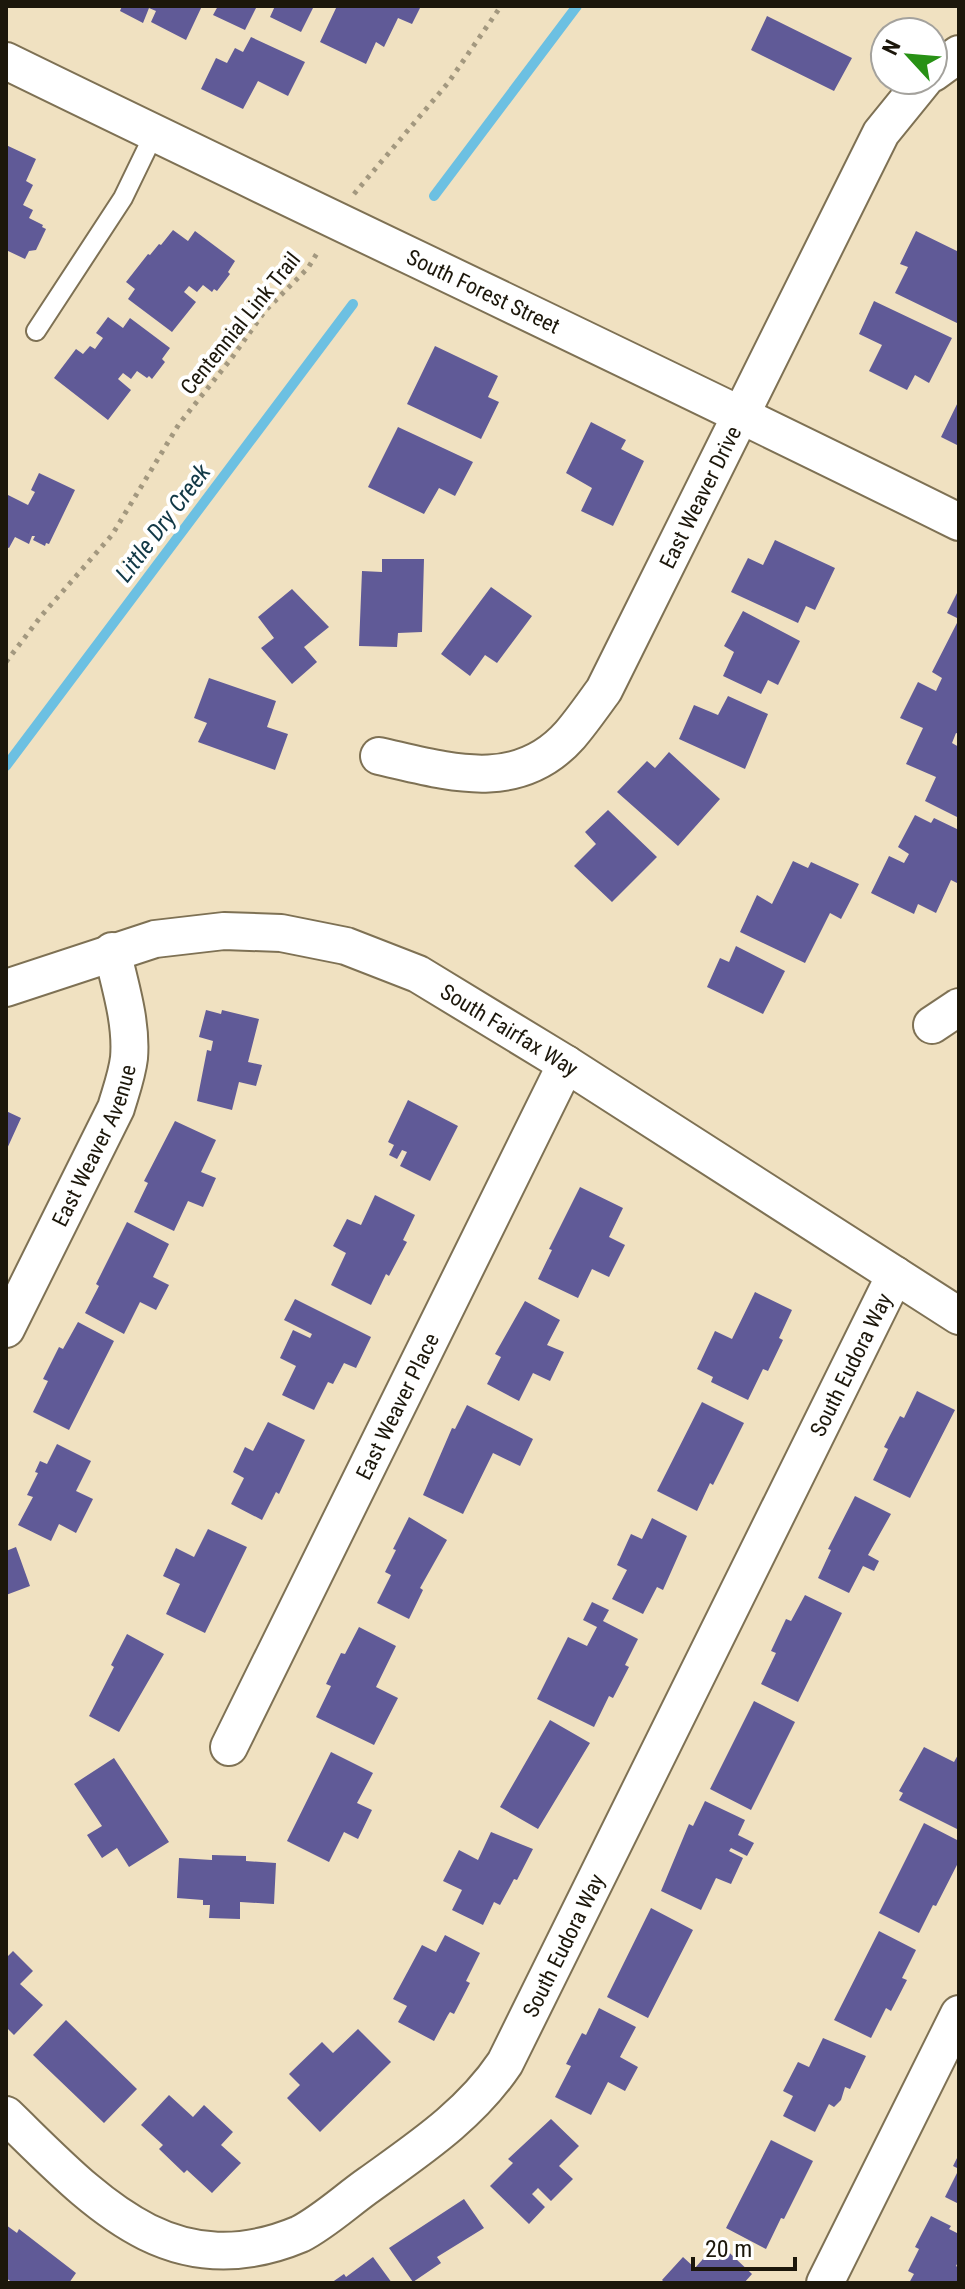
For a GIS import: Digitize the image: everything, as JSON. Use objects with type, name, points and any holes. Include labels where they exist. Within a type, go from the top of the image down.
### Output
[{"type":"street","name":"South Forest Street","points":[[6,61],[959,522]]},
{"type":"street","name":"East Weaver Drive","points":[[379,756],[453,773],[502,773],[545,756],[569,736],[604,690],[881,133],[911,96]]},
{"type":"street","name":"South Fairfax Way","points":[[6,988],[155,939],[224,931],[281,933],[346,946],[418,974],[566,1064],[959,1316]]},
{"type":"street","name":"East Weaver Avenue","points":[[6,1329],[116,1108],[126,1078],[129,1055],[125,1009],[112,951]]},
{"type":"street","name":"East Weaver Place","points":[[229,1747],[566,1064]]},
{"type":"street","name":"South Eudora Way","points":[[6,2115],[90,2196],[134,2232],[169,2248],[212,2256],[258,2252],[303,2233],[452,2124],[489,2086],[505,2063],[895,1275]]},
{"type":"street","points":[[825,2283],[959,2014]]},
{"type":"lane","points":[[36,331],[123,198],[154,134]]},
{"type":"path","name":"Centennial Link Trail","points":[[6,662],[42,615],[112,535],[179,424],[265,311],[308,268],[353,195],[448,83],[501,6]]},
{"type":"building","points":[[122,6],[202,6],[186,40],[151,22],[156,11],[149,8],[143,23],[120,11]]},
{"type":"building","points":[[218,6],[257,6],[245,30],[213,15]]},
{"type":"building","points":[[275,6],[314,6],[301,32],[270,17]]},
{"type":"building","points":[[337,6],[421,6],[412,24],[398,18],[384,47],[376,42],[366,64],[320,42]]},
{"type":"building","points":[[767,16],[852,58],[834,91],[751,50]]},
{"type":"building","points":[[251,37],[305,62],[288,96],[258,81],[243,109],[201,89],[216,58],[227,63],[235,48],[243,52]]},
{"type":"building","points":[[6,145],[36,159],[26,181],[33,185],[23,205],[33,210],[29,218],[46,229],[36,250],[29,251],[25,259],[6,250]]},
{"type":"building","points":[[173,230],[188,241],[195,231],[235,261],[228,272],[230,274],[217,291],[214,289],[212,292],[203,285],[197,292],[189,286],[184,292],[196,302],[172,332],[128,299],[135,289],[126,282],[148,254],[161,245]]},
{"type":"building","points":[[916,231],[959,252],[959,324],[895,293],[908,267],[900,264]]},
{"type":"building","points":[[874,301],[952,338],[929,383],[915,375],[907,390],[869,371],[882,345],[859,334]]},
{"type":"building","points":[[108,317],[123,328],[130,318],[170,348],[162,359],[165,362],[152,379],[137,371],[131,379],[123,373],[118,379],[131,390],[108,420],[54,378],[76,349],[83,354],[90,346],[95,349],[103,338],[96,333]]},
{"type":"building","points":[[435,346],[498,376],[488,397],[499,402],[481,439],[407,404]]},
{"type":"building","points":[[959,400],[959,446],[941,437]]},
{"type":"building","points":[[591,422],[626,440],[621,449],[644,461],[613,526],[581,511],[592,488],[566,473]]},
{"type":"building","points":[[398,427],[473,462],[455,496],[439,488],[424,514],[368,487]]},
{"type":"building","points":[[39,473],[75,490],[49,544],[45,546],[33,540],[35,536],[29,544],[15,537],[9,548],[6,547],[6,494],[28,505]]},
{"type":"building","points":[[775,540],[835,568],[815,610],[806,606],[798,623],[731,592],[748,558],[763,565]]},
{"type":"building","points":[[382,559],[424,559],[422,632],[398,633],[397,647],[359,646],[362,571],[382,572]]},
{"type":"building","points":[[491,587],[532,616],[497,663],[485,655],[470,676],[441,654]]},
{"type":"building","points":[[292,589],[329,627],[304,647],[317,662],[292,684],[261,648],[274,638],[258,617]]},
{"type":"building","points":[[959,589],[959,619],[947,613]]},
{"type":"building","points":[[743,611],[800,641],[778,685],[768,680],[761,694],[723,676],[734,652],[724,646]]},
{"type":"building","points":[[959,619],[959,734],[956,733],[952,743],[959,747],[959,818],[925,801],[936,777],[906,764],[923,728],[900,718],[918,682],[936,691],[942,678],[932,672]]},
{"type":"building","points":[[209,678],[276,701],[267,727],[288,734],[275,770],[198,742],[207,723],[194,718]]},
{"type":"building","points":[[728,696],[768,714],[745,769],[679,739],[694,705],[718,715]]},
{"type":"building","points":[[669,752],[720,799],[678,846],[617,792],[647,761],[655,768]]},
{"type":"building","points":[[608,810],[657,857],[612,902],[574,866],[596,844],[585,832]]},
{"type":"building","points":[[915,815],[931,823],[934,818],[959,830],[959,884],[951,880],[936,913],[918,904],[914,914],[871,893],[889,856],[904,863],[909,854],[898,847]]},
{"type":"building","points":[[793,861],[808,868],[811,862],[859,884],[841,919],[830,913],[805,963],[740,932],[757,895],[772,904]]},
{"type":"building","points":[[736,946],[785,971],[763,1014],[707,987],[720,958],[729,962]]},
{"type":"building","points":[[206,1010],[221,1014],[222,1010],[259,1019],[248,1062],[262,1065],[256,1086],[239,1082],[232,1110],[197,1101],[207,1050],[211,1051],[213,1041],[199,1037]]},
{"type":"building","points":[[408,1100],[458,1126],[430,1181],[400,1166],[407,1152],[402,1150],[397,1159],[389,1155],[394,1145],[388,1142]]},
{"type":"building","points":[[6,1111],[21,1118],[6,1151]]},
{"type":"building","points":[[175,1121],[216,1140],[201,1172],[216,1178],[203,1207],[188,1201],[174,1231],[134,1212],[148,1183],[144,1181]]},
{"type":"building","points":[[580,1187],[623,1208],[609,1237],[625,1245],[609,1277],[592,1269],[578,1298],[538,1279],[552,1250],[549,1249]]},
{"type":"building","points":[[375,1195],[415,1215],[403,1240],[407,1242],[371,1305],[331,1285],[346,1253],[333,1246],[347,1219],[361,1225]]},
{"type":"building","points":[[127,1222],[169,1244],[153,1277],[169,1285],[156,1310],[140,1302],[124,1334],[85,1313]]},
{"type":"building","points":[[755,1292],[792,1310],[779,1338],[783,1340],[768,1371],[763,1369],[748,1400],[711,1382],[713,1377],[697,1369],[715,1331],[732,1339]]},
{"type":"building","points":[[295,1299],[371,1337],[356,1368],[344,1363],[333,1384],[328,1382],[314,1410],[282,1395],[296,1366],[280,1358],[293,1330],[310,1338],[312,1334],[284,1320]]},
{"type":"building","points":[[525,1301],[560,1320],[547,1345],[564,1352],[550,1381],[533,1373],[519,1401],[487,1384],[501,1357],[495,1354]]},
{"type":"building","points":[[78,1322],[114,1341],[69,1430],[33,1412],[48,1381],[43,1379],[59,1347],[63,1349]]},
{"type":"building","points":[[917,1391],[955,1410],[910,1498],[873,1480],[888,1449],[884,1447],[900,1416],[904,1418]]},
{"type":"building","points":[[702,1402],[744,1423],[697,1511],[657,1491]]},
{"type":"building","points":[[467,1405],[533,1439],[520,1466],[493,1453],[463,1514],[423,1495],[452,1428],[455,1429]]},
{"type":"building","points":[[268,1422],[305,1440],[279,1494],[276,1492],[262,1520],[231,1504],[244,1478],[233,1472],[245,1447],[253,1451]]},
{"type":"building","points":[[57,1444],[91,1461],[76,1491],[93,1499],[76,1533],[59,1524],[51,1541],[18,1525],[33,1497],[27,1495],[38,1473],[35,1472],[40,1461],[47,1464]]},
{"type":"building","points":[[855,1496],[891,1514],[868,1555],[879,1561],[874,1571],[863,1566],[849,1593],[818,1578],[831,1550],[828,1549]]},
{"type":"building","points":[[409,1517],[447,1540],[420,1588],[423,1590],[409,1619],[377,1603],[391,1575],[385,1572],[396,1550],[393,1549]]},
{"type":"building","points":[[652,1518],[687,1536],[663,1590],[657,1587],[643,1614],[612,1599],[627,1570],[617,1565],[631,1534],[642,1539]]},
{"type":"building","points":[[208,1529],[247,1547],[205,1633],[166,1614],[180,1584],[163,1576],[176,1548],[194,1557]]},
{"type":"building","points":[[16,1547],[30,1586],[6,1595],[6,1551]]},
{"type":"building","points":[[805,1595],[842,1613],[798,1702],[761,1684],[776,1653],[771,1651],[786,1619],[791,1621]]},
{"type":"building","points":[[592,1602],[609,1610],[603,1621],[638,1639],[625,1665],[629,1667],[613,1698],[609,1696],[594,1727],[537,1699],[568,1637],[587,1646],[597,1627],[583,1620]]},
{"type":"building","points":[[359,1627],[396,1646],[376,1687],[398,1698],[374,1745],[316,1717],[331,1686],[326,1684],[341,1653],[345,1654]]},
{"type":"building","points":[[127,1634],[164,1654],[119,1732],[89,1716]]},
{"type":"building","points":[[754,1701],[795,1722],[751,1810],[710,1789]]},
{"type":"building","points":[[550,1720],[590,1743],[538,1829],[500,1807]]},
{"type":"building","points":[[924,1747],[954,1762],[959,1753],[959,1830],[899,1800],[903,1793],[899,1791]]},
{"type":"building","points":[[331,1752],[373,1773],[357,1803],[372,1810],[358,1839],[344,1832],[329,1862],[287,1841]]},
{"type":"building","points":[[114,1758],[169,1842],[129,1867],[117,1848],[102,1858],[87,1835],[102,1826],[74,1784]]},
{"type":"building","points":[[705,1801],[745,1820],[738,1835],[754,1843],[747,1856],[731,1848],[729,1851],[743,1858],[731,1884],[716,1878],[701,1910],[661,1891],[689,1824],[693,1826]]},
{"type":"building","points":[[924,1823],[959,1841],[959,1861],[919,1933],[879,1913]]},
{"type":"building","points":[[491,1832],[533,1849],[517,1880],[514,1879],[500,1905],[494,1902],[483,1925],[452,1910],[462,1890],[443,1881],[459,1850],[478,1860]]},
{"type":"building","points":[[212,1855],[246,1856],[246,1861],[276,1863],[274,1904],[240,1902],[240,1919],[209,1918],[210,1905],[203,1905],[203,1900],[177,1898],[179,1858],[212,1860]]},
{"type":"building","points":[[651,1908],[693,1930],[648,2018],[607,1997]]},
{"type":"building","points":[[879,1931],[916,1950],[902,1978],[907,1980],[891,2011],[886,2008],[871,2038],[834,2020]]},
{"type":"building","points":[[445,1935],[480,1953],[466,1981],[470,1983],[454,2014],[450,2012],[434,2041],[398,2022],[407,2006],[393,1999],[422,1945],[436,1952]]},
{"type":"building","points":[[13,1951],[33,1971],[20,1984],[43,2005],[14,2035],[6,2027],[6,1958]]},
{"type":"building","points":[[599,2008],[636,2027],[620,2057],[638,2067],[625,2091],[608,2082],[591,2115],[555,2097],[571,2066],[566,2064],[582,2033],[586,2035]]},
{"type":"building","points":[[66,2020],[137,2089],[104,2123],[33,2055]]},
{"type":"building","points":[[358,2029],[391,2062],[320,2132],[287,2098],[300,2085],[289,2074],[322,2042],[333,2053]]},
{"type":"building","points":[[823,2038],[866,2056],[850,2089],[845,2087],[841,2100],[834,2107],[829,2104],[815,2132],[783,2116],[793,2096],[783,2091],[798,2062],[809,2067]]},
{"type":"building","points":[[169,2095],[193,2117],[204,2105],[233,2132],[221,2145],[241,2163],[212,2193],[187,2170],[184,2173],[159,2149],[163,2145],[141,2125]]},
{"type":"building","points":[[551,2119],[579,2146],[559,2166],[573,2179],[551,2201],[538,2188],[532,2194],[545,2207],[529,2224],[490,2186],[513,2163],[508,2159]]},
{"type":"building","points":[[771,2140],[813,2161],[766,2249],[726,2228]]},
{"type":"building","points":[[959,2154],[959,2169],[953,2166]]},
{"type":"building","points":[[959,2169],[959,2204],[945,2197]]},
{"type":"building","points":[[464,2199],[484,2228],[437,2257],[441,2263],[413,2282],[389,2248]]},
{"type":"building","points":[[931,2216],[951,2226],[949,2229],[959,2234],[959,2260],[956,2266],[959,2268],[959,2283],[909,2283],[914,2274],[908,2271],[919,2249],[915,2247]]},
{"type":"building","points":[[6,2225],[17,2233],[19,2229],[76,2273],[69,2283],[13,2283],[6,2278]]},
{"type":"building","points":[[718,2242],[752,2274],[744,2283],[665,2283],[662,2280],[683,2257],[695,2268]]},
{"type":"building","points":[[373,2257],[392,2283],[331,2283],[344,2274],[346,2277]]},
{"type":"waterway","name":"Little Dry Creek","points":[[434,196],[577,6]]},
{"type":"waterway","name":"Little Dry Creek","points":[[6,766],[353,304]]}]
